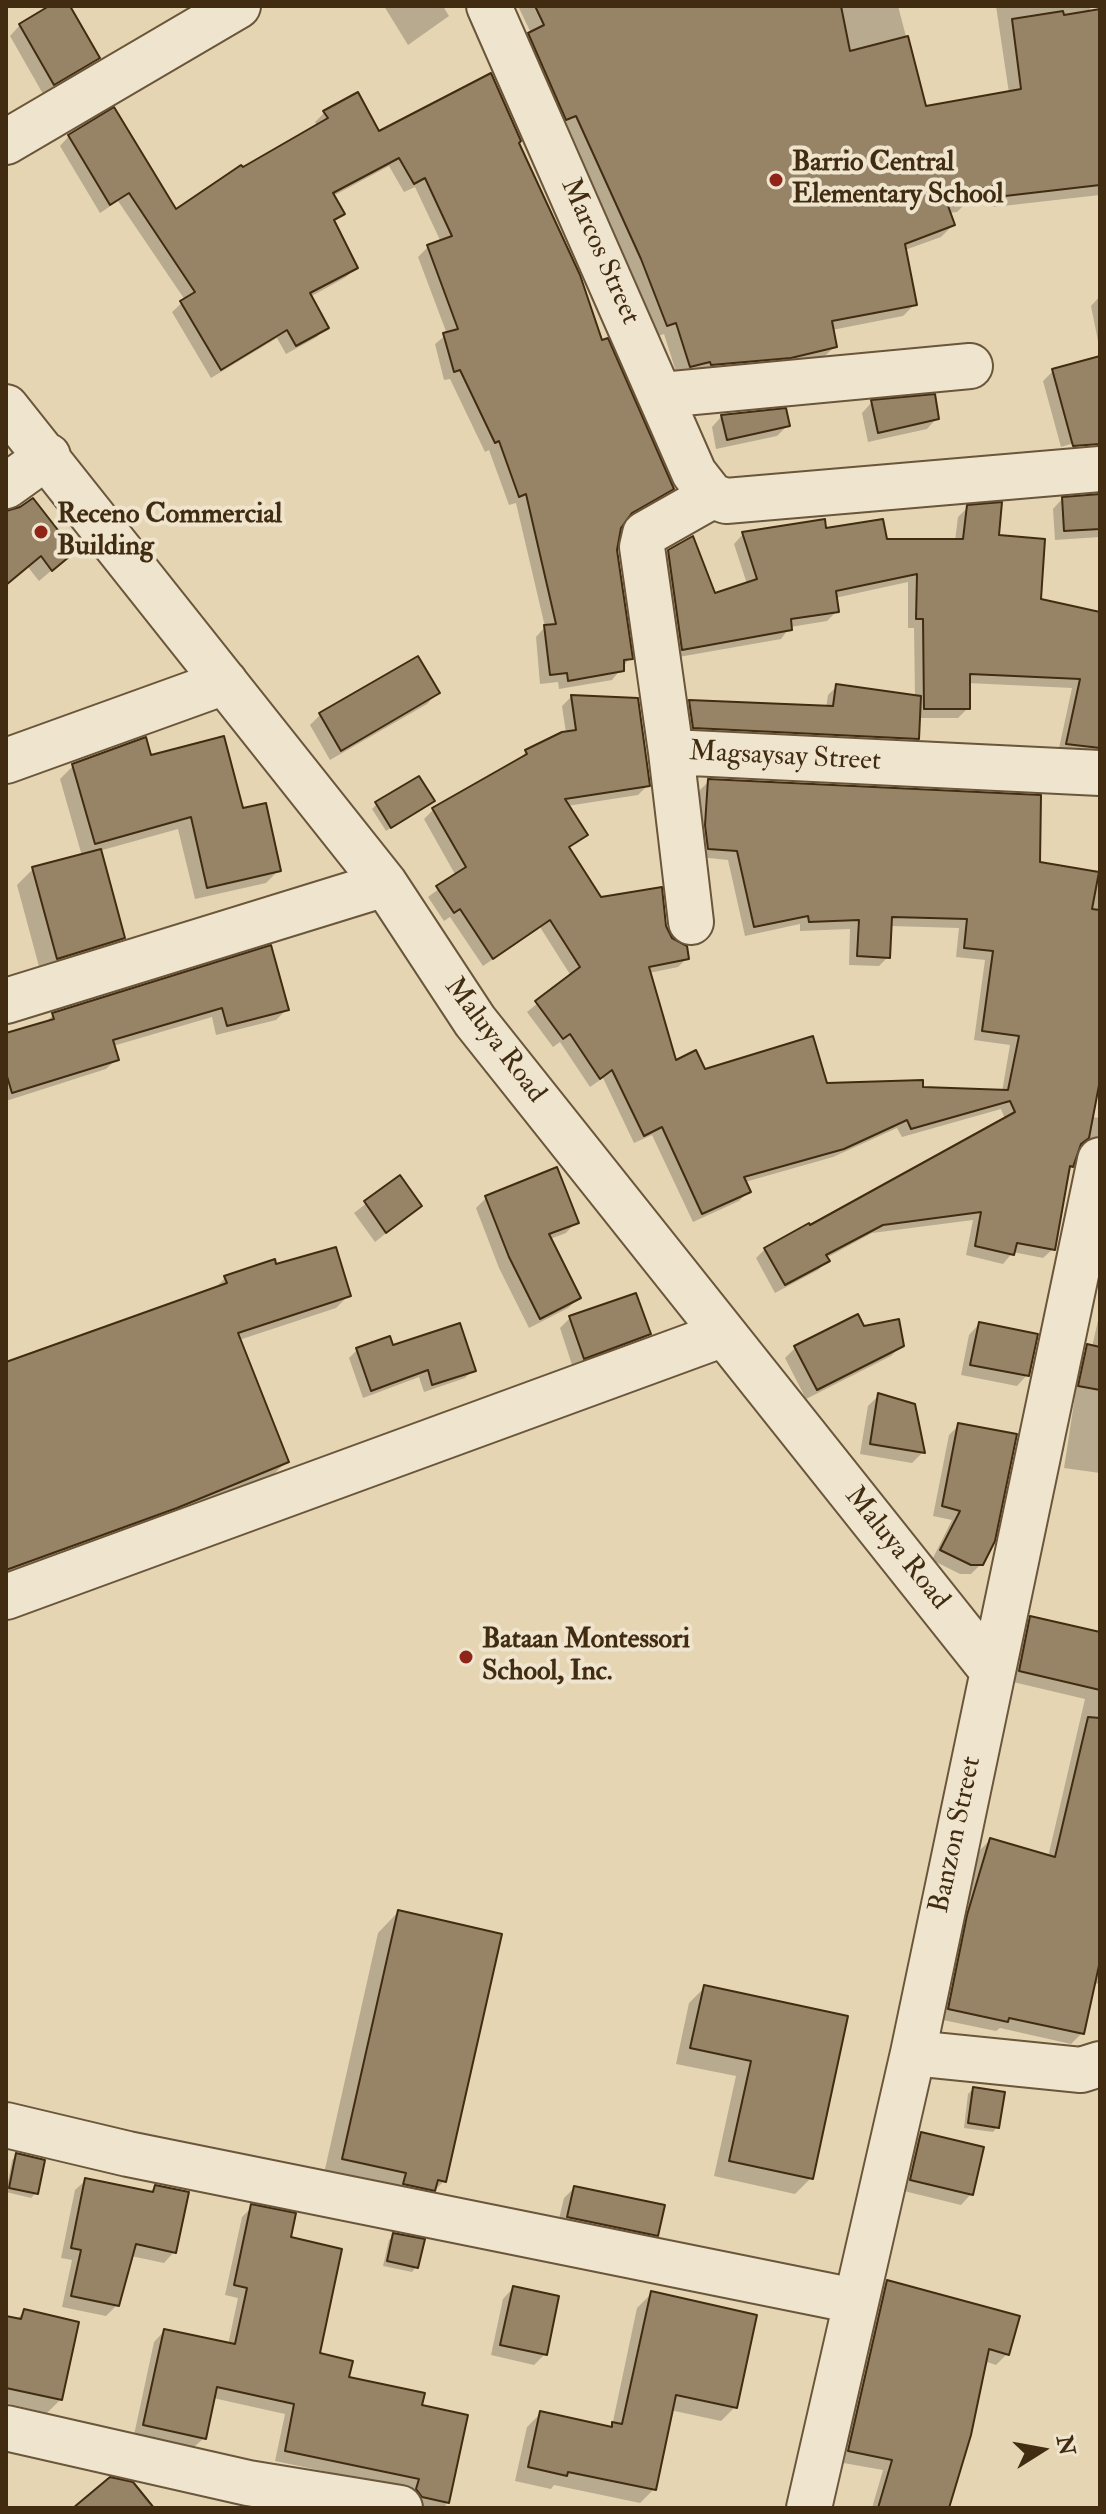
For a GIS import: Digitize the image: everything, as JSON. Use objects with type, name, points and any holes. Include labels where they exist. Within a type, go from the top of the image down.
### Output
[{"type":"street","points":[[6,142],[238,6]]},
{"type":"street","name":"Marcos Street","points":[[489,6],[694,473],[712,496]]},
{"type":"street","points":[[662,395],[970,366]]},
{"type":"street","name":"Maluya Road","points":[[6,407],[48,456],[385,884],[475,1021],[991,1669]]},
{"type":"street","points":[[6,486],[48,456]]},
{"type":"street","points":[[712,496],[726,501],[1100,469]]},
{"type":"street","name":"Magsaysay Street","points":[[712,496],[645,534],[642,547],[671,752],[1100,773]]},
{"type":"street","points":[[6,761],[225,682]]},
{"type":"street","points":[[671,752],[691,922]]},
{"type":"street","points":[[6,1001],[385,884]]},
{"type":"street","name":"Banzon Street","points":[[809,2508],[913,2053],[1100,1160]]},
{"type":"street","points":[[6,1597],[724,1334]]},
{"type":"street","points":[[913,2053],[1081,2070],[1100,2064]]},
{"type":"street","points":[[6,2125],[144,2157],[855,2301]]},
{"type":"street","points":[[6,2428],[234,2496],[400,2508]]},
{"type":"building","points":[[49,6],[70,6],[100,58],[54,85],[19,24]]},
{"type":"building","points":[[535,6],[841,6],[850,51],[908,36],[926,106],[1021,89],[1012,19],[1100,9],[1100,185],[1005,196],[1002,184],[970,191],[972,200],[947,203],[955,225],[905,244],[917,305],[832,321],[837,347],[791,358],[711,365],[710,362],[690,367],[676,323],[667,326],[641,259],[576,116],[566,120],[528,33],[544,25]]},
{"type":"building","points":[[491,73],[521,141],[519,143],[580,275],[602,340],[608,338],[674,489],[632,513],[621,528],[617,550],[633,659],[624,660],[624,671],[568,681],[567,673],[550,675],[544,625],[556,624],[526,494],[519,497],[499,441],[495,443],[460,370],[454,372],[443,333],[458,329],[427,245],[452,236],[425,178],[414,184],[399,158],[333,193],[345,214],[334,220],[358,268],[310,293],[329,328],[296,346],[287,330],[221,370],[180,301],[195,292],[129,193],[110,205],[68,135],[114,107],[176,209],[241,165],[243,167],[328,118],[323,111],[358,92],[379,131]]},
{"type":"building","points":[[1100,356],[1100,444],[1073,446],[1052,369]]},
{"type":"building","points":[[935,394],[939,419],[878,433],[871,400]]},
{"type":"building","points":[[786,408],[790,426],[727,440],[721,415]]},
{"type":"building","points":[[1100,494],[1100,529],[1064,531],[1062,497]]},
{"type":"building","name":"Receno Commercial Building","points":[[33,498],[75,552],[52,571],[41,556],[6,585],[6,511],[20,507]]},
{"type":"building","points":[[1002,502],[999,535],[1045,539],[1041,599],[1100,612],[1100,748],[1066,744],[1080,679],[970,674],[970,709],[924,709],[923,619],[916,619],[917,574],[836,591],[839,612],[791,619],[792,630],[682,650],[668,550],[693,536],[715,593],[757,579],[742,532],[825,519],[826,528],[883,519],[887,539],[963,539],[967,505]]},
{"type":"building","points":[[418,656],[440,693],[341,751],[319,713]]},
{"type":"building","points":[[836,684],[921,696],[919,739],[693,728],[689,700],[833,706]]},
{"type":"building","points":[[571,695],[638,698],[650,786],[565,799],[588,835],[569,847],[601,897],[662,887],[666,926],[672,938],[687,946],[689,959],[649,967],[676,1060],[696,1050],[705,1069],[813,1036],[827,1083],[923,1080],[923,1087],[1008,1090],[1019,1036],[982,1031],[993,951],[964,948],[967,919],[892,917],[890,958],[857,956],[859,920],[809,922],[808,916],[754,927],[737,851],[708,849],[705,825],[708,779],[1041,795],[1040,862],[1099,872],[1092,909],[1100,910],[1100,1080],[1089,1138],[1081,1144],[1073,1167],[1070,1166],[1055,1250],[1017,1243],[1014,1255],[975,1246],[981,1212],[883,1225],[826,1255],[830,1261],[785,1285],[764,1248],[1015,1112],[1010,1101],[911,1129],[907,1120],[844,1149],[744,1177],[751,1192],[702,1214],[662,1127],[644,1136],[612,1070],[600,1079],[570,1034],[563,1039],[535,1001],[580,967],[550,920],[493,959],[460,909],[454,913],[436,886],[466,867],[432,808],[527,754],[525,750],[562,732],[576,730]]},
{"type":"building","points":[[224,736],[243,808],[266,803],[281,871],[207,888],[191,817],[95,844],[72,764],[146,737],[151,755]]},
{"type":"building","points":[[419,776],[435,801],[391,828],[375,802]]},
{"type":"building","points":[[101,849],[125,938],[57,959],[32,867]]},
{"type":"building","points":[[271,945],[289,1010],[227,1026],[222,1008],[113,1040],[119,1060],[12,1093],[6,1073],[6,1033],[54,1019],[52,1013]]},
{"type":"building","points":[[557,1167],[579,1223],[549,1234],[581,1298],[540,1319],[509,1257],[485,1196]]},
{"type":"building","points":[[400,1175],[422,1206],[386,1233],[364,1201]]},
{"type":"building","points":[[336,1247],[351,1296],[238,1333],[289,1462],[177,1508],[6,1570],[6,1362],[227,1283],[224,1276],[275,1259],[276,1264]]},
{"type":"building","points":[[636,1293],[651,1334],[584,1359],[569,1316]]},
{"type":"building","points":[[858,1314],[864,1326],[899,1319],[904,1346],[817,1390],[794,1346]]},
{"type":"building","points":[[979,1322],[1038,1334],[1029,1376],[970,1365]]},
{"type":"building","points":[[460,1323],[476,1371],[432,1385],[428,1370],[371,1391],[356,1348],[390,1336],[393,1345]]},
{"type":"building","points":[[1087,1344],[1100,1347],[1100,1390],[1078,1386]]},
{"type":"building","points":[[878,1393],[915,1404],[925,1453],[870,1444]]},
{"type":"building","points":[[958,1423],[1017,1434],[995,1541],[983,1565],[971,1565],[940,1550],[960,1511],[942,1506]]},
{"type":"building","points":[[1030,1616],[1100,1632],[1100,1690],[1019,1671]]},
{"type":"building","points":[[1088,1717],[1100,1718],[1100,1961],[1084,2034],[948,2009],[967,1915],[990,1838],[1055,1857]]},
{"type":"building","points":[[398,1910],[502,1934],[446,2182],[438,2180],[435,2191],[403,2184],[406,2173],[342,2159]]},
{"type":"building","points":[[704,1985],[848,2016],[813,2179],[729,2161],[751,2061],[690,2048]]},
{"type":"building","points":[[973,2087],[1005,2092],[999,2128],[968,2123]]},
{"type":"building","points":[[921,2132],[984,2147],[973,2195],[910,2180]]},
{"type":"building","points":[[16,2153],[45,2160],[38,2194],[9,2188]]},
{"type":"building","points":[[85,2178],[153,2192],[155,2185],[189,2192],[176,2253],[136,2244],[119,2306],[71,2296],[81,2250],[71,2248]]},
{"type":"building","points":[[574,2186],[665,2205],[658,2236],[567,2217]]},
{"type":"building","points":[[251,2204],[296,2213],[291,2237],[342,2249],[320,2353],[353,2361],[349,2377],[425,2393],[422,2405],[468,2415],[449,2503],[422,2497],[416,2489],[419,2479],[285,2451],[294,2404],[217,2387],[206,2439],[143,2425],[164,2329],[235,2344],[247,2288],[234,2285]]},
{"type":"building","points":[[393,2233],[425,2239],[418,2268],[387,2261]]},
{"type":"building","points":[[887,2280],[1020,2316],[1009,2355],[989,2349],[971,2435],[949,2508],[878,2508],[892,2460],[848,2451]]},
{"type":"building","points":[[513,2286],[559,2296],[547,2355],[500,2345]]},
{"type":"building","points":[[651,2291],[757,2315],[737,2408],[676,2395],[656,2490],[528,2467],[540,2411],[612,2427],[612,2422],[622,2424]]},
{"type":"building","points":[[24,2309],[79,2322],[62,2400],[6,2388],[6,2316],[21,2319]]},
{"type":"building","points":[[110,2477],[133,2482],[154,2508],[73,2508]]},
{"type":"place","name":"Barrio Central Elementary School","points":[[776,180]]},
{"type":"place","name":"Receno Commercial Building","points":[[41,532]]},
{"type":"place","name":"Bataan Montessori School, Inc.","points":[[466,1657]]}]
